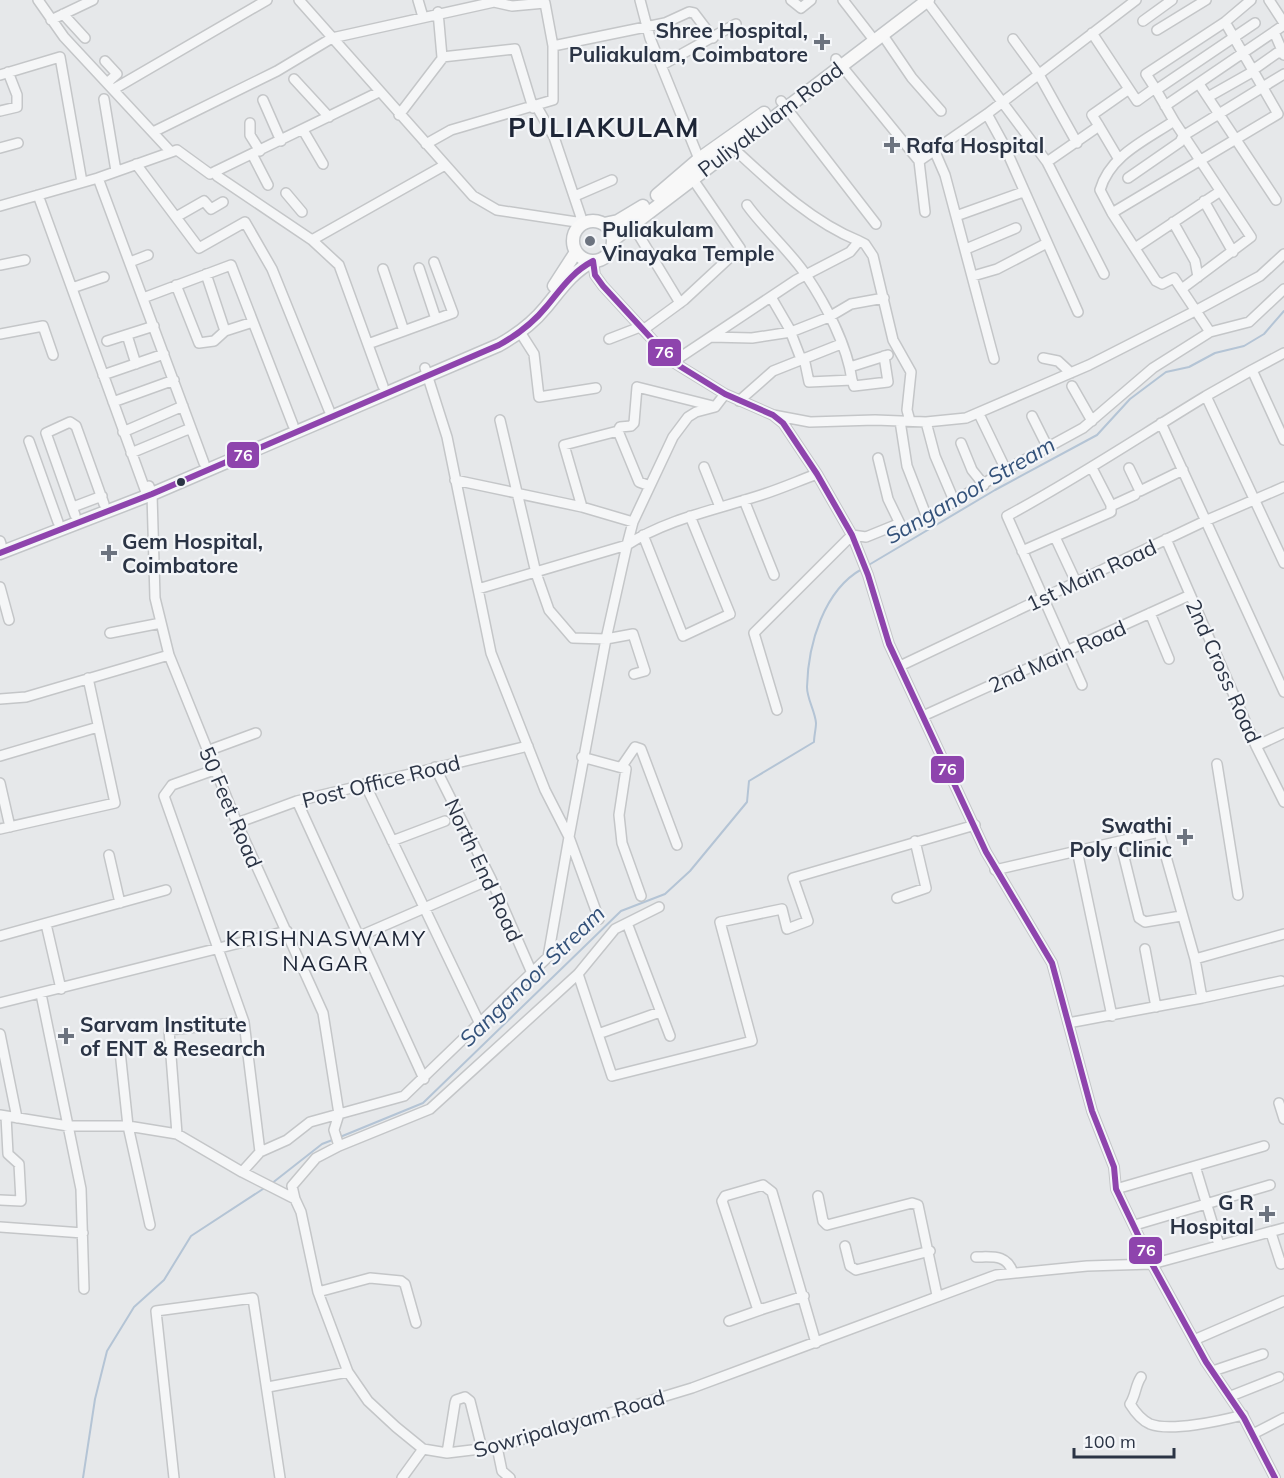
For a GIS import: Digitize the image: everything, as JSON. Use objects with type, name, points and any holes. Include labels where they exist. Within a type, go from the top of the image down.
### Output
[{"type":"main road","name":"Puliyakulam Road","points":[[612,240],[690,174],[732,147],[783,104],[924,0]]},
{"type":"main road","name":"Puliyakulam Road","points":[[690,174],[699,159],[783,104]]},
{"type":"main road","points":[[0,546],[148,491],[426,372],[500,336],[521,323],[556,284],[576,252],[575,233],[583,223],[593,220],[604,224],[618,221],[690,174]]},
{"type":"main road","points":[[0,546],[103,500],[148,491],[204,463],[383,386],[499,345],[520,332],[580,268],[606,255],[612,240],[604,224]]},
{"type":"main road","points":[[576,252],[593,261]]},
{"type":"street","points":[[38,0],[64,37],[171,152]]},
{"type":"street","points":[[51,20],[93,0]]},
{"type":"street","points":[[111,86],[267,0]]},
{"type":"street","points":[[299,0],[473,196],[497,210],[583,223],[554,137],[535,107],[515,49],[444,56]]},
{"type":"street","points":[[418,0],[423,17]]},
{"type":"street","points":[[640,0],[647,27],[699,159]]},
{"type":"street","points":[[791,0],[801,8],[812,0]]},
{"type":"street","points":[[843,0],[941,111]]},
{"type":"street","points":[[924,0],[1047,162],[1104,273]]},
{"type":"street","points":[[919,161],[987,114],[1001,101],[1136,0]]},
{"type":"street","points":[[1143,21],[1172,0]]},
{"type":"street","points":[[1157,30],[1206,0]]},
{"type":"street","points":[[1183,288],[1251,237],[1198,161],[1146,74],[1225,22],[1251,0]]},
{"type":"street","points":[[153,132],[277,71],[332,38],[494,1],[512,6],[547,2],[553,46],[553,100],[451,130],[426,144]]},
{"type":"street","points":[[1165,106],[1244,54],[1284,24],[1274,2]]},
{"type":"street","points":[[399,114],[444,56],[438,12]]},
{"type":"street","points":[[553,46],[647,27],[689,12],[694,14],[713,38]]},
{"type":"street","points":[[63,14],[86,38]]},
{"type":"street","points":[[1112,213],[1198,161],[1281,116],[1225,22]]},
{"type":"street","points":[[1092,33],[1137,101],[1235,39],[1255,23]]},
{"type":"street","points":[[662,65],[736,24]]},
{"type":"street","points":[[1208,97],[1284,53],[1274,32]]},
{"type":"street","points":[[1013,39],[1038,73],[1077,143]]},
{"type":"street","points":[[0,111],[17,107],[17,95],[4,74],[60,57],[82,182]]},
{"type":"street","points":[[105,61],[117,74],[111,86]]},
{"type":"street","points":[[838,62],[919,161],[925,212]]},
{"type":"street","points":[[1128,178],[1180,142],[1183,136],[1284,74]]},
{"type":"street","points":[[294,79],[329,117]]},
{"type":"street","points":[[1198,84],[1220,113],[1276,200]]},
{"type":"street","points":[[1118,158],[1092,115],[1129,89]]},
{"type":"street","points":[[0,206],[98,178],[177,150],[210,174],[379,92]]},
{"type":"street","points":[[104,99],[116,171]]},
{"type":"street","points":[[263,100],[281,141]]},
{"type":"street","points":[[783,104],[876,224]]},
{"type":"street","points":[[987,114],[1004,145],[1023,192],[1061,268],[1078,312]]},
{"type":"street","points":[[1174,121],[1118,158],[1107,171],[1100,190],[1112,213],[1156,281],[1161,284],[1174,278],[1183,288],[1209,333]]},
{"type":"street","points":[[250,123],[250,135],[268,185]]},
{"type":"street","points":[[1047,162],[1099,126]]},
{"type":"street","points":[[303,130],[322,164]]},
{"type":"street","points":[[0,148],[18,143]]},
{"type":"street","points":[[732,147],[773,185],[810,213],[865,244],[873,256],[893,340],[911,372],[907,410],[910,421]]},
{"type":"street","points":[[935,152],[945,175],[994,359]]},
{"type":"street","points":[[136,164],[199,248],[245,222],[272,269],[329,410]]},
{"type":"street","points":[[312,240],[445,165]]},
{"type":"street","points":[[216,171],[217,176],[306,239],[312,240],[339,266],[383,386]]},
{"type":"street","points":[[609,339],[642,328],[680,303],[740,248],[690,174]]},
{"type":"street","points":[[98,178],[204,463]]},
{"type":"street","points":[[575,196],[612,180]]},
{"type":"street","points":[[956,216],[1023,192]]},
{"type":"street","points":[[1135,248],[1219,192]]},
{"type":"street","points":[[286,193],[302,212]]},
{"type":"street","name":"50 Feet Road","points":[[38,195],[123,432],[148,491],[155,598],[169,655],[214,770],[323,1013],[339,1114]]},
{"type":"street","points":[[176,217],[204,201],[212,208],[222,202]]},
{"type":"street","points":[[1204,201],[1233,252]]},
{"type":"street","points":[[747,205],[806,274],[841,344],[854,386],[888,382],[884,356]]},
{"type":"street","points":[[1173,222],[1195,261],[1198,277]]},
{"type":"street","points":[[632,224],[680,303]]},
{"type":"street","points":[[966,249],[1016,228]]},
{"type":"street","points":[[672,362],[806,274],[850,252],[859,241]]},
{"type":"street","points":[[973,276],[997,269],[1047,243]]},
{"type":"street","points":[[130,262],[148,255]]},
{"type":"street","points":[[593,261],[596,275],[603,286],[672,362],[725,394],[773,415],[810,422],[926,422],[950,421],[979,414],[1071,373],[1260,276],[1284,255]]},
{"type":"street","points":[[0,265],[25,260]]},
{"type":"street","points":[[368,344],[453,313],[434,262]]},
{"type":"street","points":[[143,298],[231,265],[293,425]]},
{"type":"street","points":[[419,268],[436,319]]},
{"type":"street","points":[[383,269],[404,331]]},
{"type":"street","points":[[206,274],[225,331]]},
{"type":"street","points":[[72,288],[104,277]]},
{"type":"street","points":[[176,285],[199,343],[214,341],[225,331],[253,322]]},
{"type":"street","points":[[878,458],[882,481],[898,524],[904,532],[928,520],[1006,470],[1092,421],[1153,368],[1209,333],[1249,322],[1284,289]]},
{"type":"street","points":[[771,297],[791,332],[809,382],[852,380]]},
{"type":"street","points":[[711,337],[752,338],[791,332],[829,317],[851,304],[884,298]]},
{"type":"street","points":[[0,334],[43,326],[53,355]]},
{"type":"street","points":[[107,341],[154,326]]},
{"type":"street","points":[[520,332],[534,354],[539,397],[596,388]]},
{"type":"street","points":[[127,335],[136,364]]},
{"type":"street","points":[[739,400],[773,371],[841,344]]},
{"type":"street","points":[[850,367],[899,352]]},
{"type":"street","points":[[1083,685],[1007,516],[1092,468],[1206,396],[1284,353]]},
{"type":"street","points":[[103,375],[164,354]]},
{"type":"street","points":[[1043,358],[1058,361],[1071,373]]},
{"type":"street","points":[[1252,370],[1284,440]]},
{"type":"street","points":[[426,372],[447,436],[492,653],[545,790],[569,837],[599,919]]},
{"type":"street","points":[[113,402],[174,380]]},
{"type":"street","points":[[1072,386],[1092,421]]},
{"type":"street","points":[[582,507],[564,445],[618,431],[620,427],[634,423],[637,387],[715,407]]},
{"type":"street","points":[[242,1172],[260,1152],[287,1140],[309,1122],[404,1096],[548,957],[582,757],[633,522],[673,437],[683,423],[696,412],[715,407],[725,394]]},
{"type":"street","points":[[1206,396],[1284,563]]},
{"type":"street","points":[[123,432],[183,406]]},
{"type":"street","points":[[979,414],[1006,470]]},
{"type":"street","points":[[773,415],[793,435],[852,535],[868,575],[889,644],[995,870],[1052,963],[1092,1111],[1114,1167],[1116,1189],[1152,1264],[1194,1340],[1253,1434],[1275,1478]]},
{"type":"street","points":[[1032,416],[1048,448]]},
{"type":"street","points":[[500,420],[536,573],[549,610],[573,638],[606,639],[633,634],[645,671],[634,674]]},
{"type":"street","points":[[900,421],[906,466],[928,520]]},
{"type":"street","points":[[74,511],[46,433],[70,422],[76,426],[103,500]]},
{"type":"street","points":[[926,422],[935,456],[956,503]]},
{"type":"street","points":[[1161,423],[1284,693]]},
{"type":"street","points":[[131,453],[191,428]]},
{"type":"street","points":[[618,431],[639,482],[650,486]]},
{"type":"street","points":[[29,441],[58,522]]},
{"type":"street","points":[[961,443],[972,470],[984,485]]},
{"type":"street","points":[[704,467],[720,507]]},
{"type":"street","points":[[1022,551],[1111,512],[1111,506],[1092,468]]},
{"type":"street","points":[[1129,468],[1140,491],[1183,470]]},
{"type":"street","points":[[478,589],[627,545],[643,535],[690,516],[817,474]]},
{"type":"street","points":[[455,480],[582,507],[633,522]]},
{"type":"street","name":"1st Main Road","points":[[900,666],[1166,539],[1284,487]]},
{"type":"street","points":[[1111,506],[1135,495]]},
{"type":"street","points":[[744,500],[774,575]]},
{"type":"street","points":[[643,535],[683,636],[730,614],[690,516]]},
{"type":"street","points":[[852,535],[866,537],[898,524]]},
{"type":"street","points":[[777,710],[754,633],[852,535]]},
{"type":"street","points":[[1055,537],[1076,582]]},
{"type":"street","name":"2nd Cross Road","points":[[1166,539],[1256,746],[1284,802]]},
{"type":"street","points":[[0,587],[9,620]]},
{"type":"street","name":"2nd Main Road","points":[[923,716],[1190,595]]},
{"type":"street","points":[[1150,613],[1169,659]]},
{"type":"street","points":[[110,633],[161,623]]},
{"type":"street","points":[[0,699],[26,697],[169,655]]},
{"type":"street","points":[[0,829],[116,803],[87,678]]},
{"type":"street","points":[[0,756],[98,727]]},
{"type":"street","points":[[207,751],[256,733]]},
{"type":"street","points":[[1256,746],[1284,733]]},
{"type":"street","name":"Post Office Road","points":[[237,823],[297,801],[528,746]]},
{"type":"street","points":[[622,766],[630,750],[635,747],[641,749],[677,844]]},
{"type":"street","points":[[582,757],[622,766],[626,769],[619,815],[622,843],[640,896]]},
{"type":"street","points":[[1217,764],[1238,895]]},
{"type":"street","name":"North End Road","points":[[435,767],[491,879],[532,974]]},
{"type":"street","points":[[214,770],[172,785],[164,796],[244,1022],[260,1152]]},
{"type":"street","points":[[0,783],[10,827]]},
{"type":"street","points":[[364,784],[479,1022]]},
{"type":"street","points":[[297,801],[424,1079]]},
{"type":"street","points":[[392,841],[445,821]]},
{"type":"street","points":[[578,974],[612,1076],[752,1041],[720,922],[782,909],[787,929],[808,921],[793,878],[975,825]]},
{"type":"street","points":[[995,870],[1160,832],[1181,916],[1195,959],[1202,998]]},
{"type":"street","points":[[897,898],[926,888],[915,841]]},
{"type":"street","points":[[1120,841],[1139,918],[1145,922],[1181,916]]},
{"type":"street","points":[[1077,850],[1112,1016]]},
{"type":"street","points":[[109,855],[120,903]]},
{"type":"street","points":[[360,936],[491,879]]},
{"type":"street","points":[[0,936],[166,890]]},
{"type":"street","points":[[402,1478],[423,1449],[368,1401],[348,1372],[318,1292],[301,1212],[292,1186],[316,1158],[339,1146],[430,1109],[578,974],[615,929],[659,907]]},
{"type":"street","points":[[627,923],[670,1036]]},
{"type":"street","points":[[46,924],[61,990]]},
{"type":"street","points":[[0,1003],[61,990],[287,931]]},
{"type":"street","points":[[1195,959],[1284,934]]},
{"type":"street","points":[[1145,948],[1156,1007]]},
{"type":"street","points":[[1068,1023],[1281,981]]},
{"type":"street","points":[[41,994],[81,1189],[84,1289]]},
{"type":"street","points":[[598,1034],[660,1012]]},
{"type":"street","points":[[177,1134],[169,1030],[244,1022]]},
{"type":"street","points":[[0,1034],[17,1118]]},
{"type":"street","points":[[120,1051],[128,1126],[150,1224]]},
{"type":"street","points":[[1279,1103],[1284,1119]]},
{"type":"street","points":[[339,1114],[334,1130],[339,1146]]},
{"type":"street","points":[[0,1200],[21,1201],[19,1164],[8,1154],[3,1115],[68,1126],[128,1126],[177,1134],[242,1172],[295,1199]]},
{"type":"street","points":[[1116,1189],[1264,1146]]},
{"type":"street","points":[[1195,1166],[1219,1245]]},
{"type":"street","points":[[763,1309],[754,1300],[722,1201],[725,1196],[763,1185],[772,1192],[804,1296],[816,1344]]},
{"type":"street","points":[[1135,1225],[1270,1185]]},
{"type":"street","points":[[818,1196],[824,1221],[828,1226],[912,1203],[918,1204],[930,1251],[937,1296]]},
{"type":"street","points":[[0,1227],[83,1233]]},
{"type":"street","name":"Sowripalayam Road","points":[[423,1449],[447,1453],[497,1447],[692,1388],[816,1344],[996,1275],[1087,1266],[1152,1264],[1284,1228]]},
{"type":"street","points":[[1270,1233],[1281,1264],[1284,1263]]},
{"type":"street","points":[[845,1246],[850,1266],[856,1270],[930,1251]]},
{"type":"street","points":[[976,1257],[1002,1257],[1010,1262],[1013,1273]]},
{"type":"street","points":[[318,1292],[370,1278],[401,1281],[405,1284],[416,1323]]},
{"type":"street","points":[[729,1322],[804,1296]]},
{"type":"street","points":[[174,1478],[156,1311],[253,1298],[280,1478]]},
{"type":"street","points":[[1194,1340],[1284,1301]]},
{"type":"street","points":[[1213,1371],[1263,1354]]},
{"type":"street","points":[[268,1387],[348,1372]]},
{"type":"street","points":[[1141,1377],[1134,1388],[1130,1404],[1138,1416],[1150,1425],[1184,1426],[1242,1415]]},
{"type":"street","points":[[1231,1396],[1282,1378]]},
{"type":"street","points":[[447,1453],[455,1403],[456,1400],[465,1397],[470,1401],[482,1449]]},
{"type":"street","points":[[1253,1434],[1284,1418]]},
{"type":"street","points":[[497,1447],[502,1471],[510,1478]]},
{"type":"waterway","name":"Sanganoor Stream","points":[[867,566],[995,490],[1097,435],[1130,399],[1166,372],[1189,367],[1215,353],[1244,346],[1264,334],[1284,311]]},
{"type":"waterway","name":"Sanganoor Stream","points":[[340,1137],[423,1103],[621,911],[665,894],[690,871],[747,802],[749,781],[814,742],[816,723],[807,687],[815,636],[828,604],[849,578],[862,569]]},
{"type":"waterway","name":"Sanganoor Stream","points":[[271,1184],[322,1144],[335,1139]]},
{"type":"waterway","name":"Sanganoor Stream","points":[[83,1478],[95,1399],[107,1351],[134,1307],[164,1280],[191,1236],[266,1187]]},
{"type":"transit line","name":"76","points":[[0,553],[152,494],[499,345],[530,323],[573,276],[593,261],[595,275],[603,286],[673,362],[725,394],[773,415],[783,423],[817,474],[852,535],[868,575],[889,644],[986,852],[1052,963],[1092,1111],[1114,1167],[1116,1189],[1152,1264],[1206,1362],[1244,1418],[1275,1478]]},
{"type":"place","name":"Shree Hospital, Puliakulam, Coimbatore","points":[[822,42]]},
{"type":"place","name":"Rafa Hospital","points":[[892,145]]},
{"type":"place","name":"Puliakulam Vinayaka Temple","points":[[590,241]]},
{"type":"place","name":"Gem Hospital, Coimbatore","points":[[109,553]]},
{"type":"place","name":"Swathi Poly Clinic","points":[[1185,837]]},
{"type":"place","name":"Sarvam Institute of ENT & Research","points":[[66,1036]]},
{"type":"place","name":"G R Hospital","points":[[1267,1214]]},
{"type":"district","name":"PULIAKULAM","points":[[604,127]]},
{"type":"district","name":"KRISHNASWAMY NAGAR","points":[[326,950]]}]
